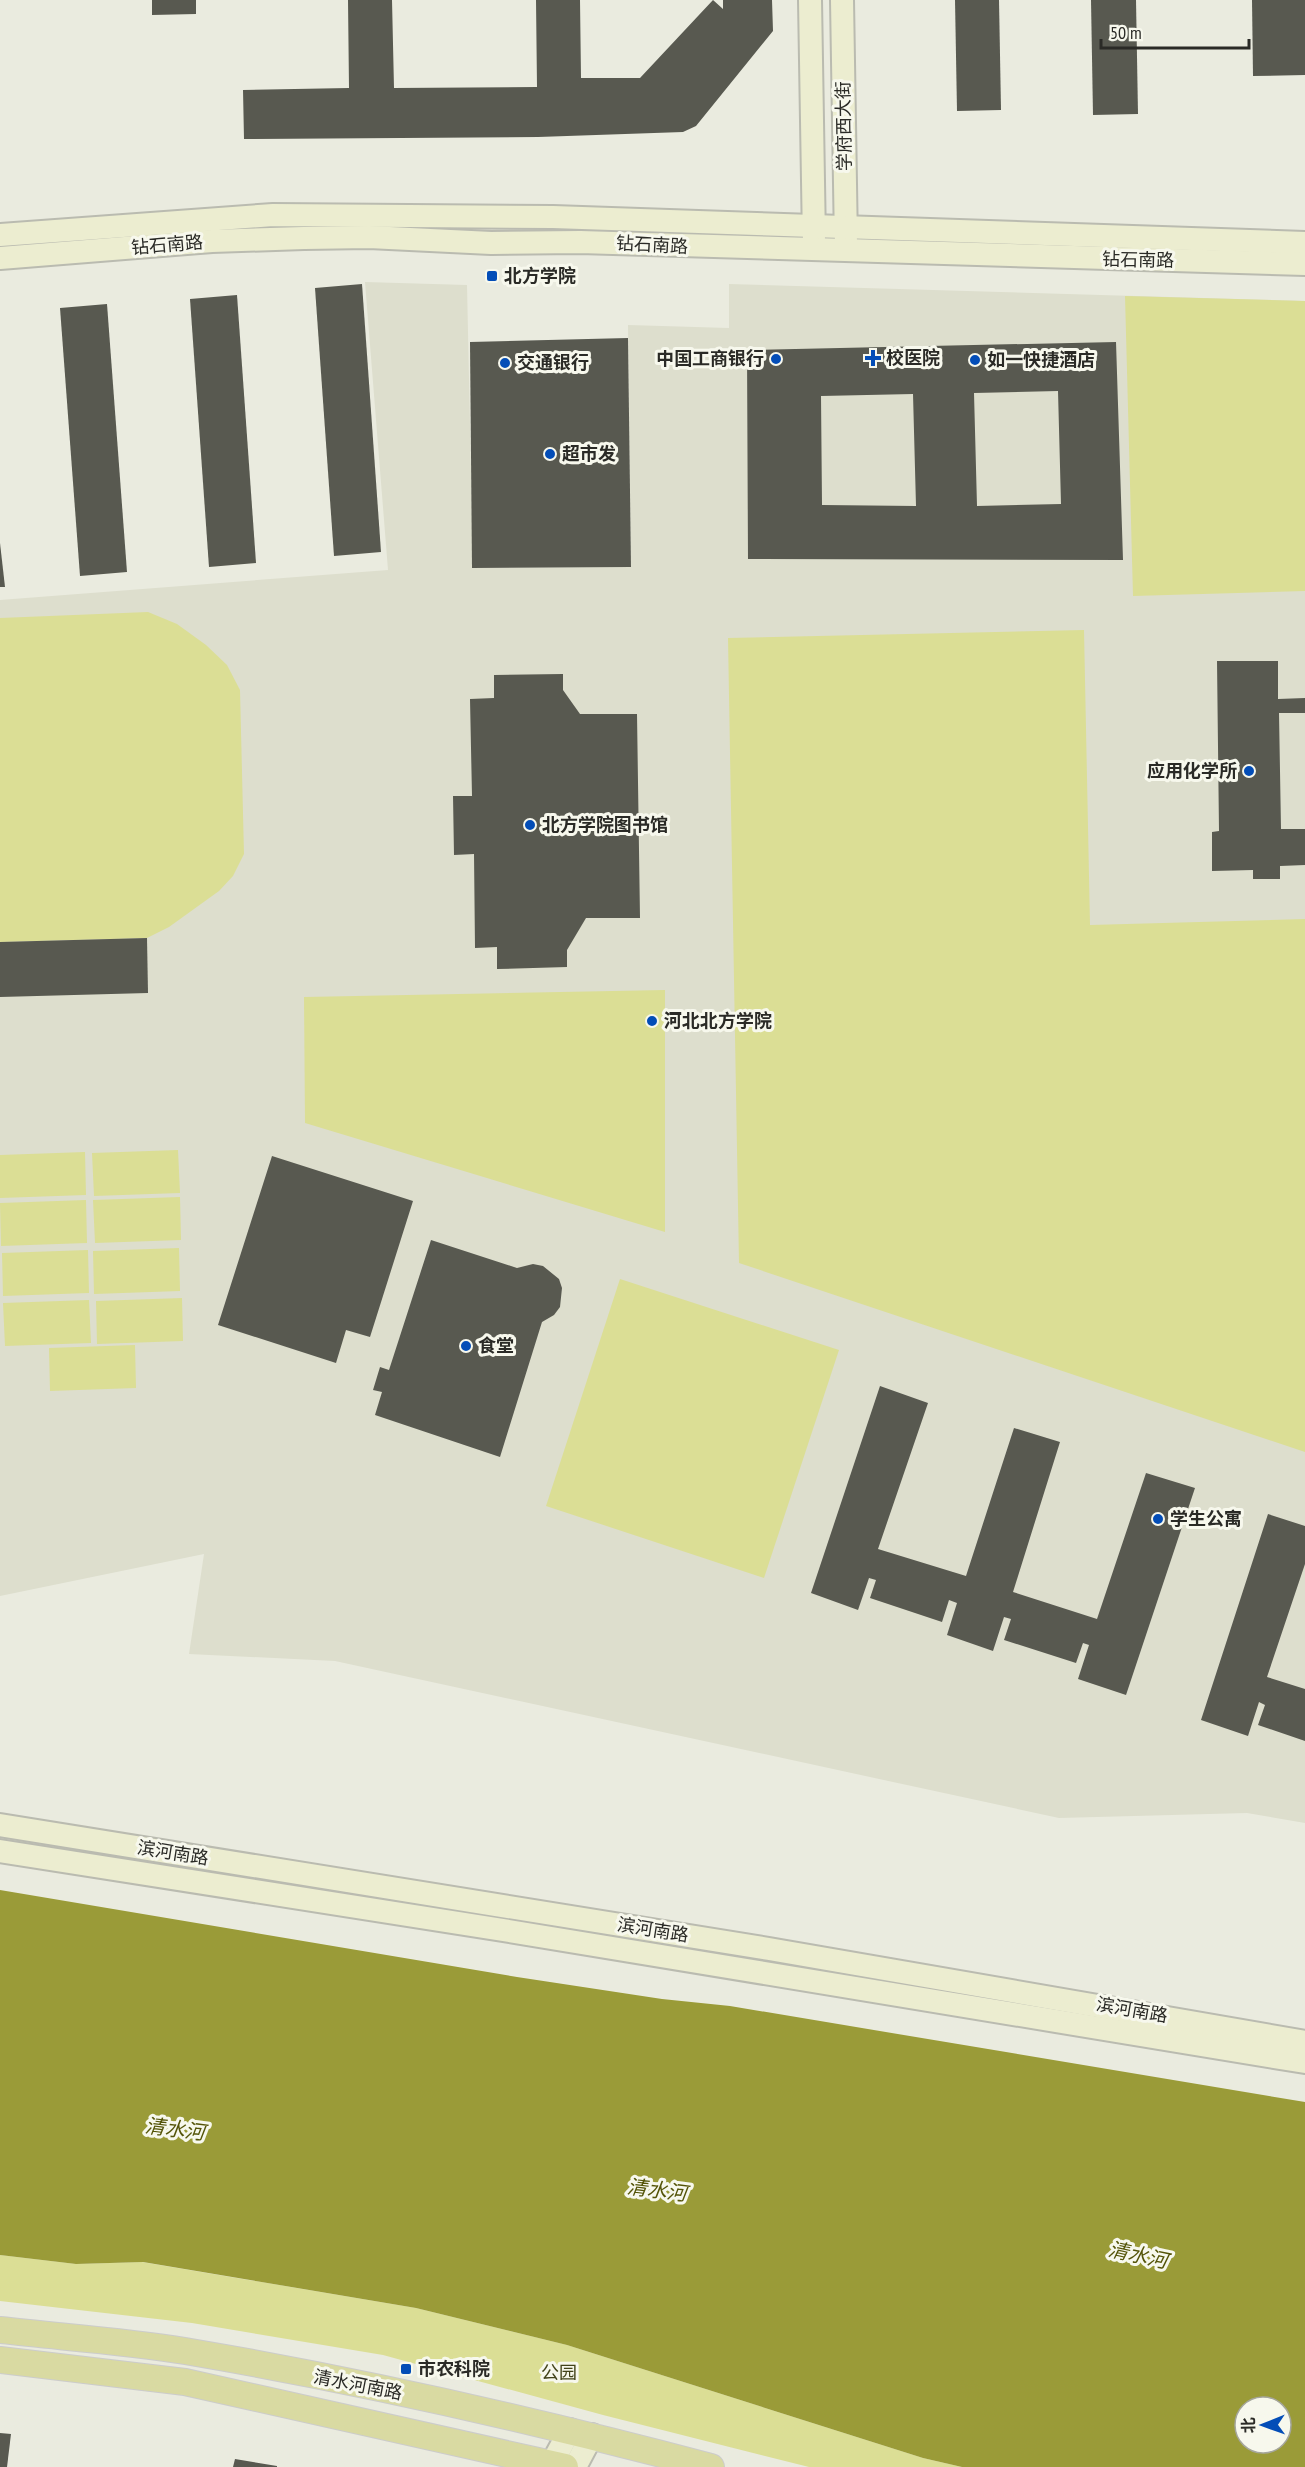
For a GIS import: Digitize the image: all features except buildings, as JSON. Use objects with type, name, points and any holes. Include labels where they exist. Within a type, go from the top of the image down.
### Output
[{"type":"main road","name":"学府西大街","points":[[810,0],[814,250]]},
{"type":"main road","name":"学府西大街","points":[[842,0],[846,251]]},
{"type":"main road","name":"钻石南路","points":[[0,235],[273,215],[553,217],[1305,243]]},
{"type":"main road","name":"钻石南路","points":[[0,258],[212,242],[369,237],[490,243],[580,242],[1305,264]]},
{"type":"main road","name":"滨河南路","points":[[0,1825],[734,1943],[1305,2042]]},
{"type":"main road","name":"滨河南路","points":[[0,1851],[509,1931],[1305,2062]]},
{"type":"main road","name":"清水河南路","points":[[0,2331],[183,2351],[394,2391],[581,2433],[711,2467]]},
{"type":"main road","name":"清水河南路","points":[[0,2360],[185,2382],[561,2466]]},
{"type":"main road","points":[[561,2466],[581,2433]]},
{"type":"shaded area","name":"河北北方学院","points":[[365,282],[467,285],[473,568],[631,567],[628,325],[729,328],[729,284],[1305,301],[1305,1823],[1247,1813],[1059,1818],[335,1661],[189,1654],[204,1554],[0,1596],[0,600],[388,570]]},
{"type":"green space","points":[[1125,296],[1305,301],[1305,591],[1133,596]]},
{"type":"green space","points":[[148,612],[177,624],[206,645],[227,665],[240,690],[244,854],[233,876],[219,891],[169,927],[147,938],[0,942],[0,618]]},
{"type":"green space","points":[[1084,630],[1090,925],[1305,919],[1305,1452],[739,1263],[728,638]]},
{"type":"green space","points":[[665,990],[665,1232],[305,1123],[304,997]]},
{"type":"green space","points":[[178,1150],[180,1193],[94,1196],[92,1153]]},
{"type":"green space","points":[[85,1152],[86,1195],[0,1198],[0,1155]]},
{"type":"green space","points":[[180,1197],[181,1240],[95,1243],[93,1200]]},
{"type":"green space","points":[[86,1200],[87,1243],[1,1246],[0,1203]]},
{"type":"green space","points":[[179,1248],[180,1291],[94,1294],[93,1251]]},
{"type":"green space","points":[[88,1250],[89,1293],[3,1296],[2,1253]]},
{"type":"green space","points":[[620,1279],[839,1350],[764,1578],[546,1506]]},
{"type":"green space","points":[[182,1298],[183,1341],[97,1344],[96,1301]]},
{"type":"green space","points":[[89,1300],[91,1343],[5,1346],[3,1303]]},
{"type":"green space","points":[[135,1345],[136,1388],[50,1391],[49,1348]]},
{"type":"green space","name":"公园","points":[[0,2255],[76,2264],[142,2262],[416,2308],[567,2345],[923,2458],[962,2467],[809,2467],[603,2415],[383,2355],[192,2323],[0,2301]]},
{"type":"water","name":"清水河","points":[[0,1890],[517,1977],[662,1999],[730,2006],[1305,2102],[1305,2467],[962,2467],[923,2458],[567,2345],[416,2308],[143,2262],[76,2264],[0,2255]]},
{"type":"place","name":"北方学院","points":[[492,276]]},
{"type":"place","name":"校医院","points":[[873,358]]},
{"type":"place","name":"中国工商银行","points":[[776,359]]},
{"type":"place","name":"如一快捷酒店","points":[[975,360]]},
{"type":"place","name":"交通银行","points":[[505,363]]},
{"type":"place","name":"超市发","points":[[550,454]]},
{"type":"place","name":"应用化学所","points":[[1249,771]]},
{"type":"place","name":"北方学院图书馆","points":[[530,825]]},
{"type":"place","name":"河北北方学院","points":[[652,1021]]},
{"type":"place","name":"食堂","points":[[466,1346]]},
{"type":"place","name":"学生公寓","points":[[1158,1519]]},
{"type":"place","name":"市农科院","points":[[406,2369]]}]
